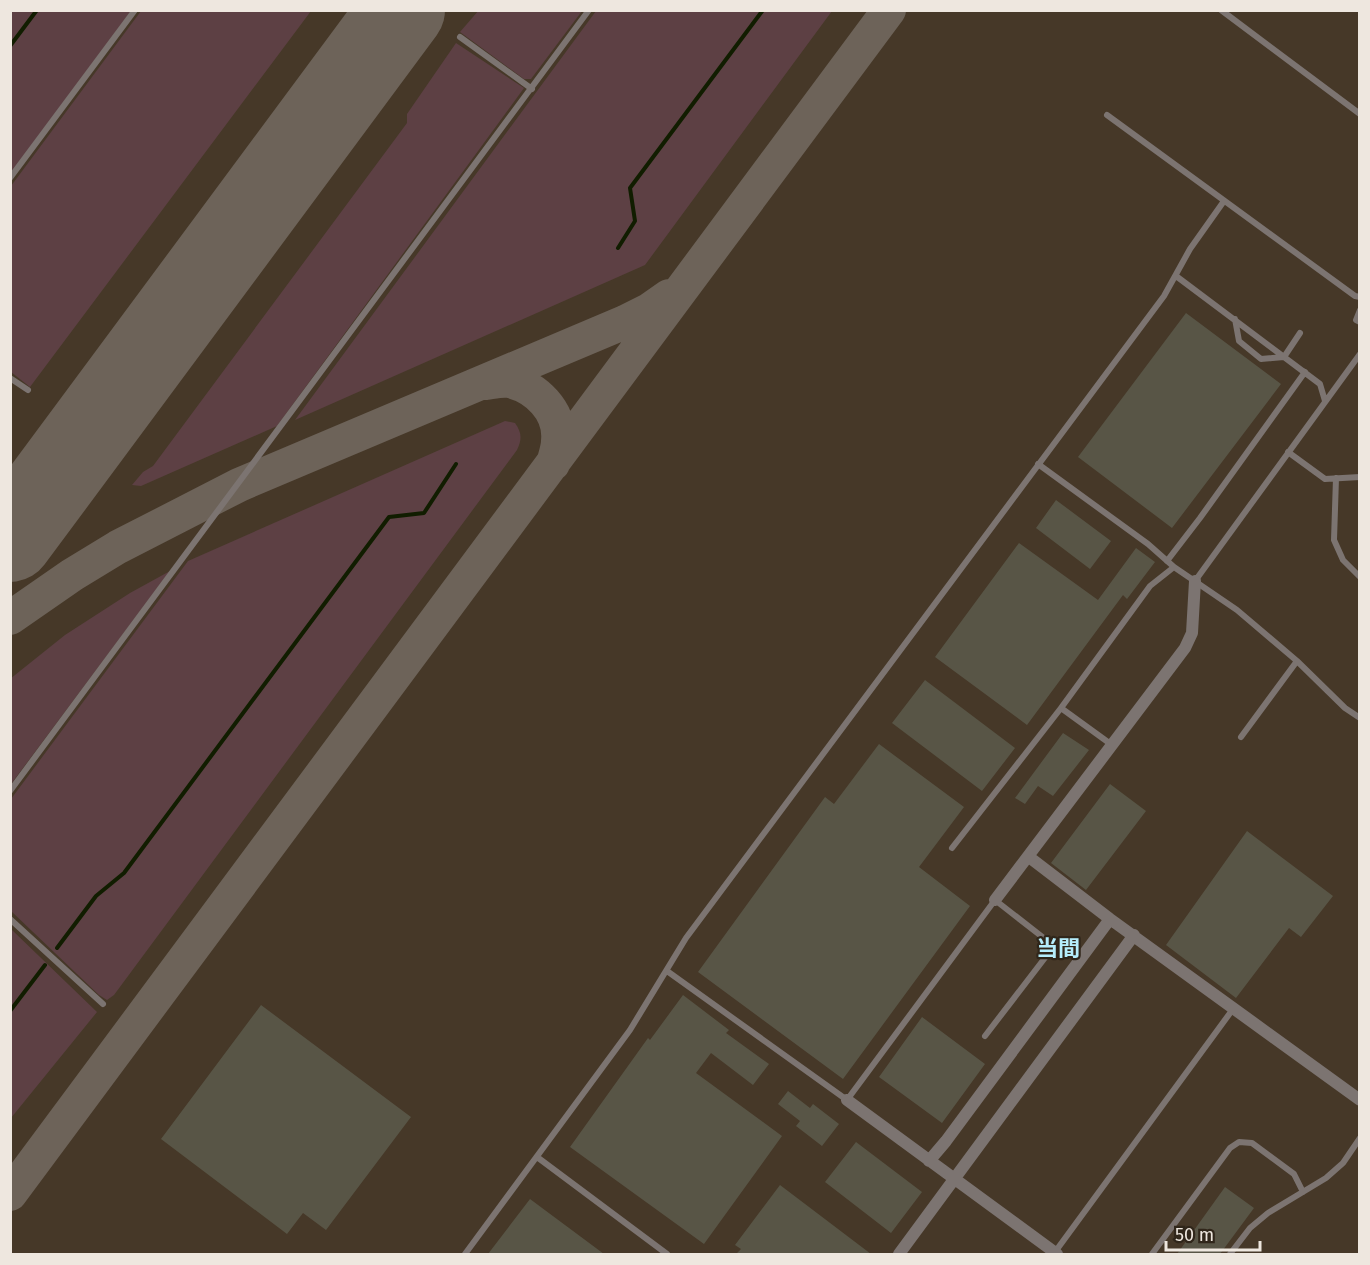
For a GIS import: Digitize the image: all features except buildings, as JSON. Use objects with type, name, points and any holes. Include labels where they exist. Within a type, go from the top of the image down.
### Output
[{"type":"street","points":[[995,900],[1185,648],[1192,633],[1195,581]]},
{"type":"street","points":[[1029,857],[1110,919],[1359,1100]]},
{"type":"street","points":[[929,1161],[1110,919]]},
{"type":"street","points":[[899,1254],[1134,935]]},
{"type":"street","points":[[847,1100],[1056,1253]]},
{"type":"lane","points":[[10,178],[135,10]]},
{"type":"lane","points":[[10,792],[590,10]]},
{"type":"lane","points":[[1221,10],[1359,114]]},
{"type":"lane","points":[[460,37],[532,89]]},
{"type":"lane","points":[[1107,115],[1359,297]]},
{"type":"lane","points":[[465,1254],[630,1030],[686,938],[1164,296],[1190,249],[1224,201]]},
{"type":"lane","points":[[1176,276],[1320,384],[1325,401]]},
{"type":"lane","points":[[1359,310],[1356,320],[1359,322]]},
{"type":"lane","points":[[1235,319],[1239,341],[1261,358],[1284,357]]},
{"type":"lane","points":[[1284,357],[1300,333]]},
{"type":"lane","points":[[1195,581],[1359,354]]},
{"type":"lane","points":[[1167,561],[1305,372]]},
{"type":"lane","points":[[10,378],[28,390]]},
{"type":"lane","points":[[1288,452],[1325,479],[1359,477]]},
{"type":"lane","points":[[1038,464],[1148,544],[1174,567],[1237,610],[1359,718]]},
{"type":"lane","points":[[1336,478],[1334,540],[1343,560],[1359,577]]},
{"type":"lane","points":[[952,848],[1061,708],[1150,586],[1174,567]]},
{"type":"lane","points":[[1241,737],[1297,661]]},
{"type":"lane","points":[[1061,708],[1112,745]]},
{"type":"lane","points":[[667,971],[847,1100],[995,900],[1054,946],[985,1035]]},
{"type":"lane","points":[[10,919],[103,1004]]},
{"type":"lane","points":[[1056,1253],[1234,1008]]},
{"type":"lane","points":[[1230,1254],[1250,1228],[1326,1178],[1343,1163],[1359,1138]]},
{"type":"lane","points":[[1152,1254],[1230,1148],[1239,1142],[1252,1143],[1294,1174],[1303,1192]]},
{"type":"lane","points":[[537,1157],[667,1254]]},
{"type":"shaded area","points":[[479,10],[582,11],[531,79],[524,79],[460,32]]},
{"type":"shaded area","points":[[10,11],[1359,11],[1359,1254],[11,1254]]},
{"type":"shaded area","points":[[11,11],[131,11],[11,173]]},
{"type":"shaded area","points":[[141,11],[311,11],[30,387],[11,372],[11,186]]},
{"type":"shaded area","points":[[596,11],[832,11],[645,265],[295,420]]},
{"type":"shaded area","points":[[456,43],[524,88],[277,426],[141,486],[132,485],[143,472],[153,466],[407,123],[407,114]]},
{"type":"shaded area","points":[[505,421],[515,423],[519,430],[520,439],[517,450],[114,995],[107,1000],[99,995],[11,911],[11,799],[188,561]]},
{"type":"shaded area","points":[[170,571],[11,784],[10,679],[65,635],[130,593]]},
{"type":"shaded area","points":[[11,929],[97,1012],[11,1118]]},
{"type":"waterway","points":[[10,46],[37,10]]},
{"type":"waterway","points":[[618,248],[635,221],[630,188],[763,10]]},
{"type":"waterway","points":[[57,948],[96,896],[124,873],[389,517],[424,513],[456,464]]},
{"type":"waterway","points":[[10,1011],[45,965]]},
{"type":"taxiway","points":[[10,1194],[889,10]]},
{"type":"taxiway","points":[[10,618],[72,575],[118,547],[239,485],[625,322],[649,310],[669,296]]},
{"type":"taxiway","points":[[486,383],[509,381],[519,384],[545,402],[551,410],[558,430],[558,446],[553,464]]},
{"type":"runway","points":[[10,539],[402,10]]},
{"type":"district","name":"当間","points":[[1058,948]]}]
